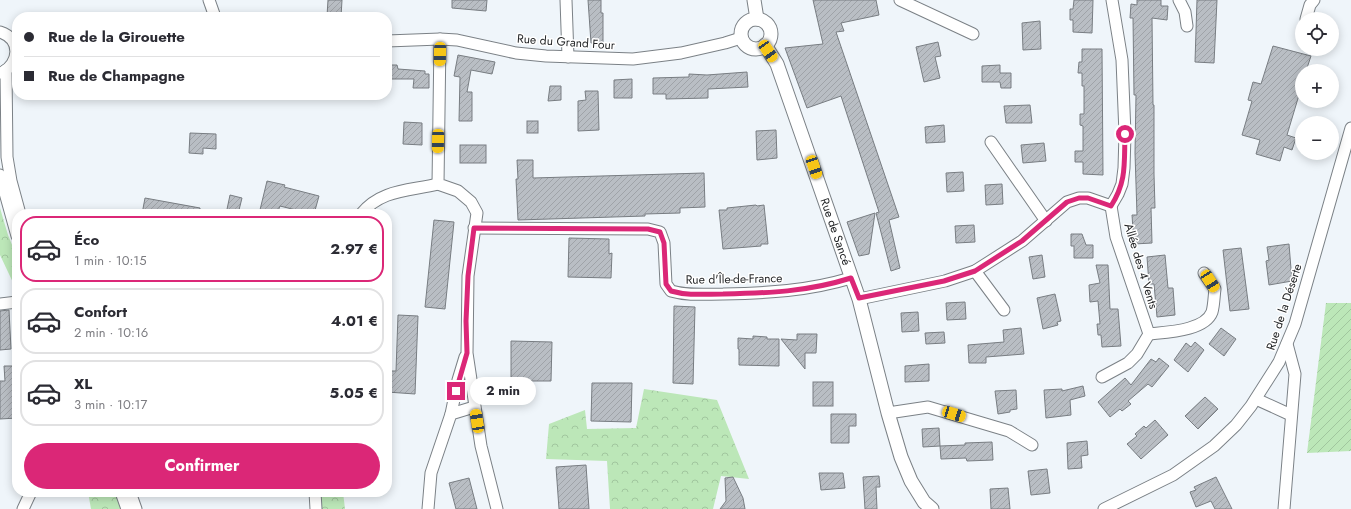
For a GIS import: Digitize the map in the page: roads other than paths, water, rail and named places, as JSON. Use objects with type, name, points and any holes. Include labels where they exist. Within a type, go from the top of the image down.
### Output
[{"type":"street","points":[[209,0],[213,12]]},
{"type":"street","points":[[566,0],[568,57]]},
{"type":"street","points":[[754,0],[757,19]]},
{"type":"street","points":[[900,0],[973,34]]},
{"type":"street","points":[[859,298],[944,281],[975,271],[1022,241],[1067,202],[1079,198],[1088,198],[1111,206],[1122,184],[1124,168],[1122,60],[1112,0]]},
{"type":"street","points":[[1180,0],[1185,12],[1187,26]]},
{"type":"street","points":[[1308,12],[1310,5],[1314,0]]},
{"type":"street","points":[[757,19],[765,22],[770,30],[769,40],[765,45],[757,49],[753,49],[746,45],[741,38],[741,34],[744,25],[751,20],[757,19]]},
{"type":"street","points":[[1,29],[12,40]]},
{"type":"street","name":"Rue du Grand Four","points":[[392,41],[440,39],[457,40],[516,53],[568,57],[633,59],[659,56],[725,43],[741,38]]},
{"type":"street","points":[[438,184],[440,39]]},
{"type":"street","name":"Rue de Sancé","points":[[765,45],[777,64],[859,298],[901,458],[911,481],[924,502],[932,509]]},
{"type":"street","points":[[12,64],[3,72],[7,157],[10,181],[18,209]]},
{"type":"street","name":"Rue de la Déserte","points":[[1104,509],[1173,475],[1214,446],[1236,425],[1256,399],[1279,362],[1295,324],[1351,128]]},
{"type":"street","points":[[991,142],[1046,221]]},
{"type":"street","points":[[0,174],[12,218]]},
{"type":"street","points":[[367,209],[382,196],[406,189],[438,184],[458,191],[471,202],[477,213],[468,276],[466,321],[467,353],[480,446],[496,509]]},
{"type":"street","name":"Allée des 4 Vents","points":[[1111,206],[1116,237],[1148,334]]},
{"type":"street","name":"Rue d'Île-de-France","points":[[474,228],[648,229],[660,232],[664,243],[666,284],[671,291],[683,294],[796,291],[832,284],[851,278]]},
{"type":"street","points":[[975,271],[1004,310]]},
{"type":"street","points":[[1102,378],[1128,363],[1137,354],[1148,334],[1186,330],[1206,321],[1212,312],[1215,289],[1204,273]]},
{"type":"street","points":[[0,304],[12,303]]},
{"type":"street","points":[[1284,509],[1295,374],[1287,344]]},
{"type":"street","points":[[428,509],[432,473],[451,414],[458,380],[467,353]]},
{"type":"street","points":[[1256,399],[1291,415]]},
{"type":"street","points":[[451,414],[474,407]]},
{"type":"street","points":[[888,413],[928,407],[1009,431],[1032,445]]},
{"type":"street","points":[[23,509],[29,497]]},
{"type":"street","points":[[123,497],[127,509]]},
{"type":"street","points":[[132,497],[136,509]]},
{"type":"street","points":[[315,497],[316,509]]}]
